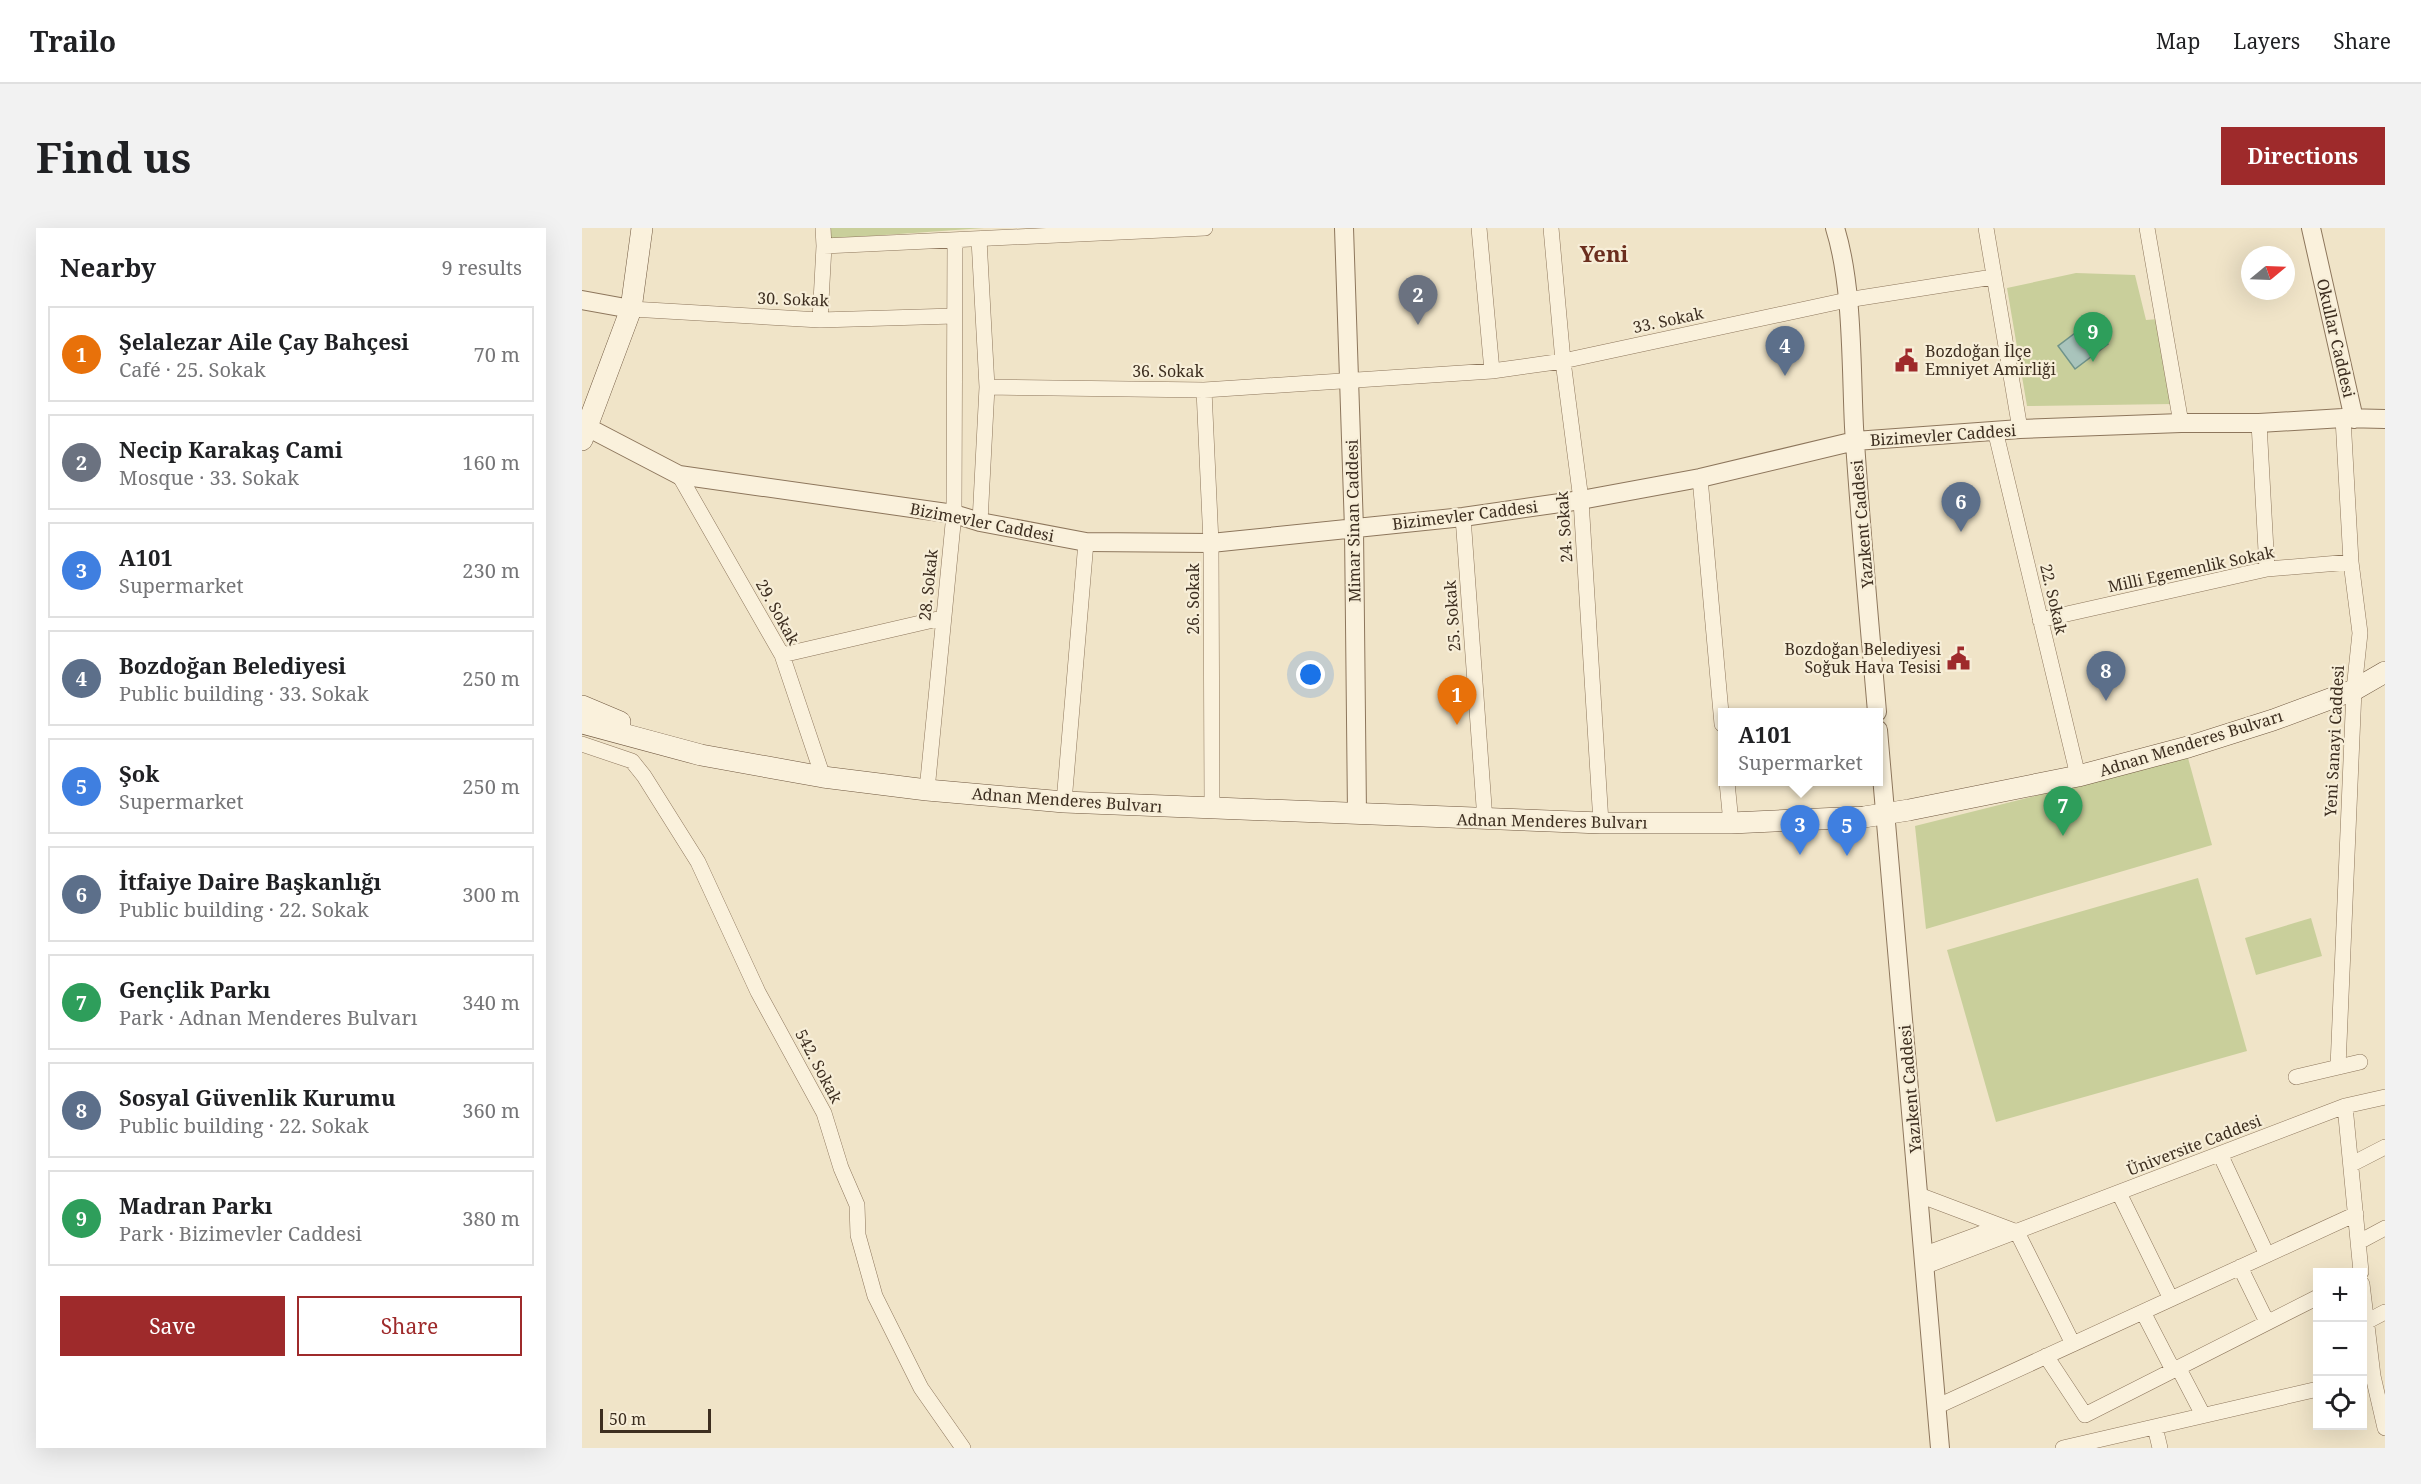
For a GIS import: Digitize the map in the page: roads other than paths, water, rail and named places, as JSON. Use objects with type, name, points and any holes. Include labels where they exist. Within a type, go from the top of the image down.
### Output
[{"type":"main road","points":[[584,434],[631,309],[642,228]]},
{"type":"main road","name":"Adnan Menderes Bulvarı","points":[[582,723],[701,755],[823,777],[927,790],[1064,802],[1485,820],[1601,824],[1731,824],[1886,814],[2078,776],[2188,747],[2273,720],[2354,690],[2385,672]]},
{"type":"main road","name":"Adnan Menderes Bulvarı","points":[[582,706],[701,755]]},
{"type":"street","points":[[820,320],[823,228]]},
{"type":"street","points":[[824,246],[980,239],[1060,231],[1205,228]]},
{"type":"street","name":"Mimar Sinan Caddesi","points":[[1344,228],[1354,528],[1357,814]]},
{"type":"street","points":[[1479,228],[1492,371]]},
{"type":"street","name":"24. Sokak","points":[[1551,228],[1563,361],[1581,500],[1601,824]]},
{"type":"street","name":"Yazıkent Caddesi","points":[[1835,228],[1841,247],[1847,300],[1855,441],[1877,708]]},
{"type":"street","points":[[1986,228],[2020,429]]},
{"type":"street","points":[[2147,228],[2181,423]]},
{"type":"street","name":"Okullar Caddesi","points":[[2311,228],[2348,418],[2385,419]]},
{"type":"street","points":[[980,239],[987,387],[980,522]]},
{"type":"street","name":"28. Sokak","points":[[927,790],[942,618],[954,514],[955,240]]},
{"type":"street","name":"33. Sokak","points":[[1348,381],[1492,371],[1563,361],[1847,300],[1993,277]]},
{"type":"street","points":[[582,300],[631,309]]},
{"type":"street","name":"30. Sokak","points":[[631,309],[820,320],[954,316]]},
{"type":"street","name":"36. Sokak","points":[[987,387],[1204,390],[1348,381]]},
{"type":"street","name":"26. Sokak","points":[[1204,390],[1211,543],[1212,808]]},
{"type":"street","name":"Bizimevler Caddesi","points":[[584,434],[679,475],[954,514],[980,522],[1086,542],[1211,543],[1463,517],[1581,500],[1700,478],[1855,441],[1995,430],[2181,423],[2259,423],[2348,418]]},
{"type":"street","name":"Yeni Sanayi Caddesi","points":[[2338,1067],[2354,690],[2360,633],[2351,562],[2348,418]]},
{"type":"street","points":[[2259,423],[2267,569]]},
{"type":"street","name":"22. Sokak","points":[[1995,430],[2078,776]]},
{"type":"street","name":"29. Sokak","points":[[679,475],[782,655],[823,777]]},
{"type":"street","points":[[1700,478],[1721,708]]},
{"type":"street","name":"25. Sokak","points":[[1463,517],[1485,820]]},
{"type":"street","points":[[1064,802],[1086,542]]},
{"type":"street","name":"Milli Egemenlik Sokak","points":[[2040,620],[2267,569],[2351,562]]},
{"type":"street","points":[[782,655],[942,618]]},
{"type":"street","name":"542. Sokak","points":[[582,744],[632,761],[644,776],[698,862],[758,992],[824,1113],[841,1168],[857,1206],[858,1235],[875,1296],[921,1388],[963,1448]]},
{"type":"street","name":"Yazıkent Caddesi","points":[[1883,782],[1940,1448]]},
{"type":"street","points":[[1727,786],[1731,824]]},
{"type":"street","points":[[2296,1077],[2360,1062]]},
{"type":"street","name":"Üniversite Caddesi","points":[[1925,1260],[2017,1232],[2345,1106],[2385,1097]]},
{"type":"street","points":[[2345,1106],[2361,1268]]},
{"type":"street","points":[[2352,1164],[2385,1147]]},
{"type":"street","points":[[2220,1154],[2267,1255]]},
{"type":"street","points":[[2120,1193],[2171,1299]]},
{"type":"street","points":[[1919,1195],[2017,1232],[2073,1344]]},
{"type":"street","points":[[1938,1406],[2356,1214]]},
{"type":"street","points":[[1925,1260],[2001,1226]]},
{"type":"street","points":[[2359,1242],[2385,1228]]},
{"type":"street","points":[[2240,1267],[2267,1323]]},
{"type":"street","points":[[2046,1356],[2085,1415],[2313,1300]]},
{"type":"street","points":[[2143,1312],[2203,1415]]},
{"type":"street","points":[[2367,1321],[2385,1312]]},
{"type":"street","points":[[2367,1330],[2373,1376],[2385,1428]]},
{"type":"street","points":[[2063,1448],[2313,1390]]},
{"type":"street","points":[[2155,1427],[2160,1448]]},
{"type":"water","points":[[2091,321],[2108,344],[2075,369],[2058,346]]},
{"type":"place","name":"Necip Karakaş Cami","points":[[1418,325]]},
{"type":"place","name":"Bozdoğan İlçe Emniyet Amirliği","points":[[1907,360]]},
{"type":"place","name":"Madran Parkı","points":[[2093,362]]},
{"type":"place","name":"Bozdoğan Belediyesi","points":[[1785,376]]},
{"type":"place","name":"İtfaiye Daire Başkanlığı","points":[[1961,532]]},
{"type":"place","name":"Bozdoğan Belediyesi Soğuk Hava Tesisi","points":[[1959,658]]},
{"type":"place","name":"Sosyal Güvenlik Kurumu","points":[[2106,701]]},
{"type":"place","name":"Şelalezar Aile Çay Bahçesi","points":[[1457,725]]},
{"type":"place","name":"Gençlik Parkı","points":[[2063,836]]},
{"type":"place","name":"A101","points":[[1800,855]]},
{"type":"place","name":"Şok","points":[[1847,856]]},
{"type":"district","name":"Yeni","points":[[1604,254]]}]
